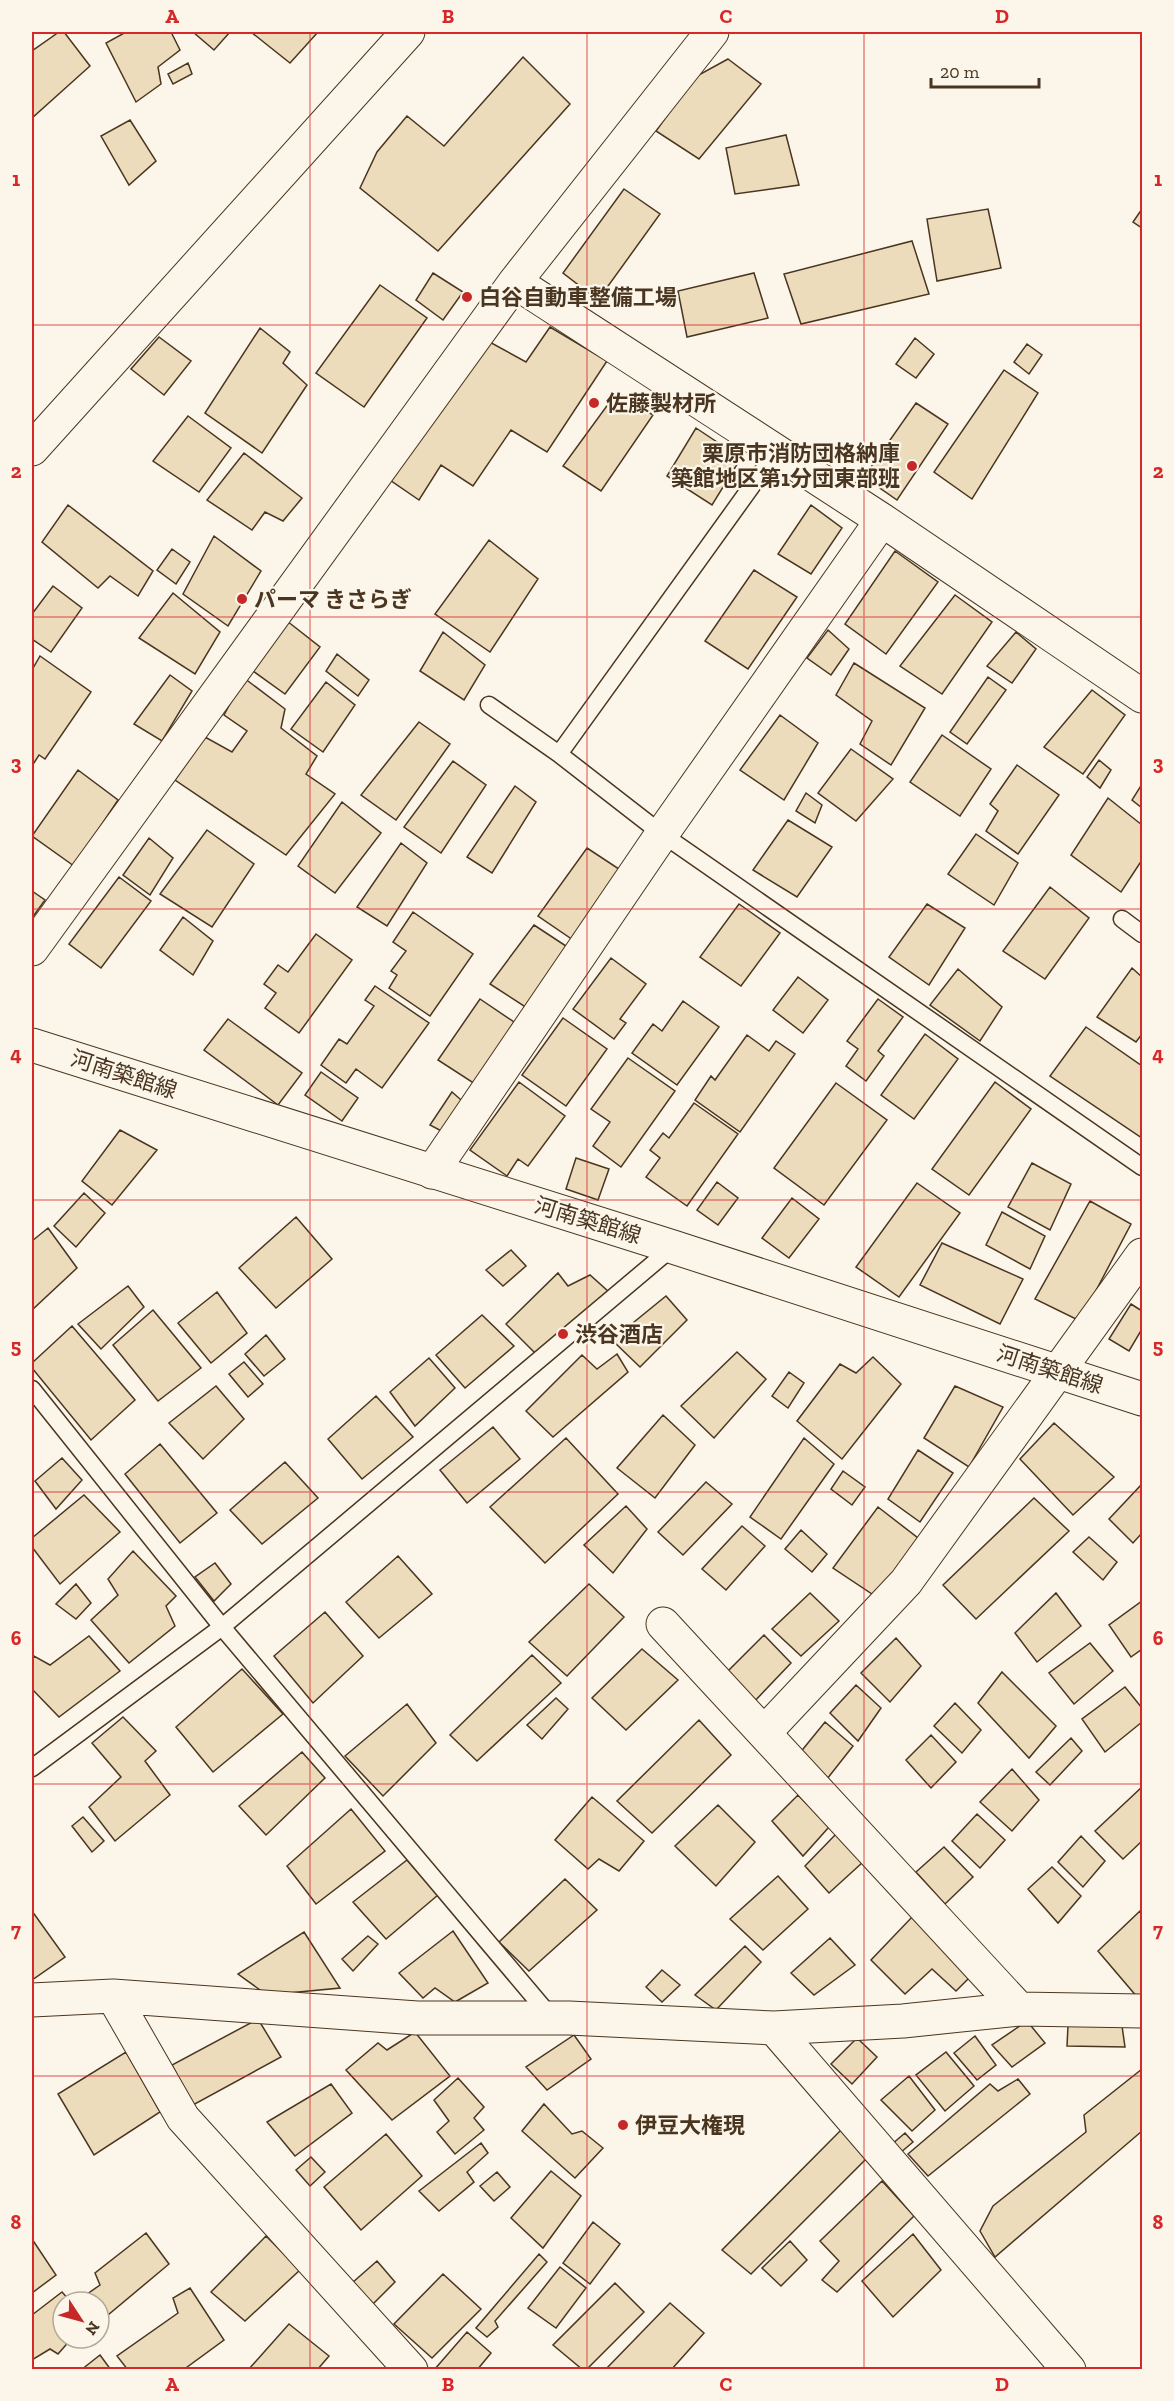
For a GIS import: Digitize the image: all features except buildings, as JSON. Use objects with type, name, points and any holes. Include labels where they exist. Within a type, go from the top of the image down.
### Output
[{"type":"street","points":[[32,449],[408,32]]},
{"type":"street","points":[[32,949],[515,282],[712,32]]},
{"type":"street","points":[[515,282],[882,520],[1143,696]]},
{"type":"street","points":[[432,1172],[662,834],[882,520]]},
{"type":"street","name":"河南築館線","points":[[32,1045],[673,1247],[1143,1399]]},
{"type":"street","points":[[764,1733],[906,1582],[1143,1255]]},
{"type":"street","points":[[663,1624],[1019,2009]]},
{"type":"street","points":[[113,1996],[183,2118],[411,2370]]},
{"type":"street","points":[[32,2000],[113,1996],[417,2018],[552,2018],[774,2028],[903,2020],[1019,2009],[1143,2012]]},
{"type":"street","points":[[774,2028],[1069,2370]]},
{"type":"lane","points":[[559,754],[777,451]]},
{"type":"lane","points":[[489,705],[559,754],[662,834],[1143,1167]]},
{"type":"lane","points":[[1122,919],[1143,934]]},
{"type":"lane","points":[[32,1768],[222,1627],[673,1247]]},
{"type":"lane","points":[[32,1389],[222,1627],[552,2018]]},
{"type":"place","name":"白谷自動車整備工場","points":[[467,297]]},
{"type":"place","name":"佐藤製材所","points":[[594,403]]},
{"type":"place","name":"栗原市消防団格納庫 築館地区第1分団東部班","points":[[912,466]]},
{"type":"place","name":"パーマ きさらぎ","points":[[242,599]]},
{"type":"place","name":"渋谷酒店","points":[[563,1334]]},
{"type":"place","name":"伊豆大権現","points":[[623,2125]]}]
